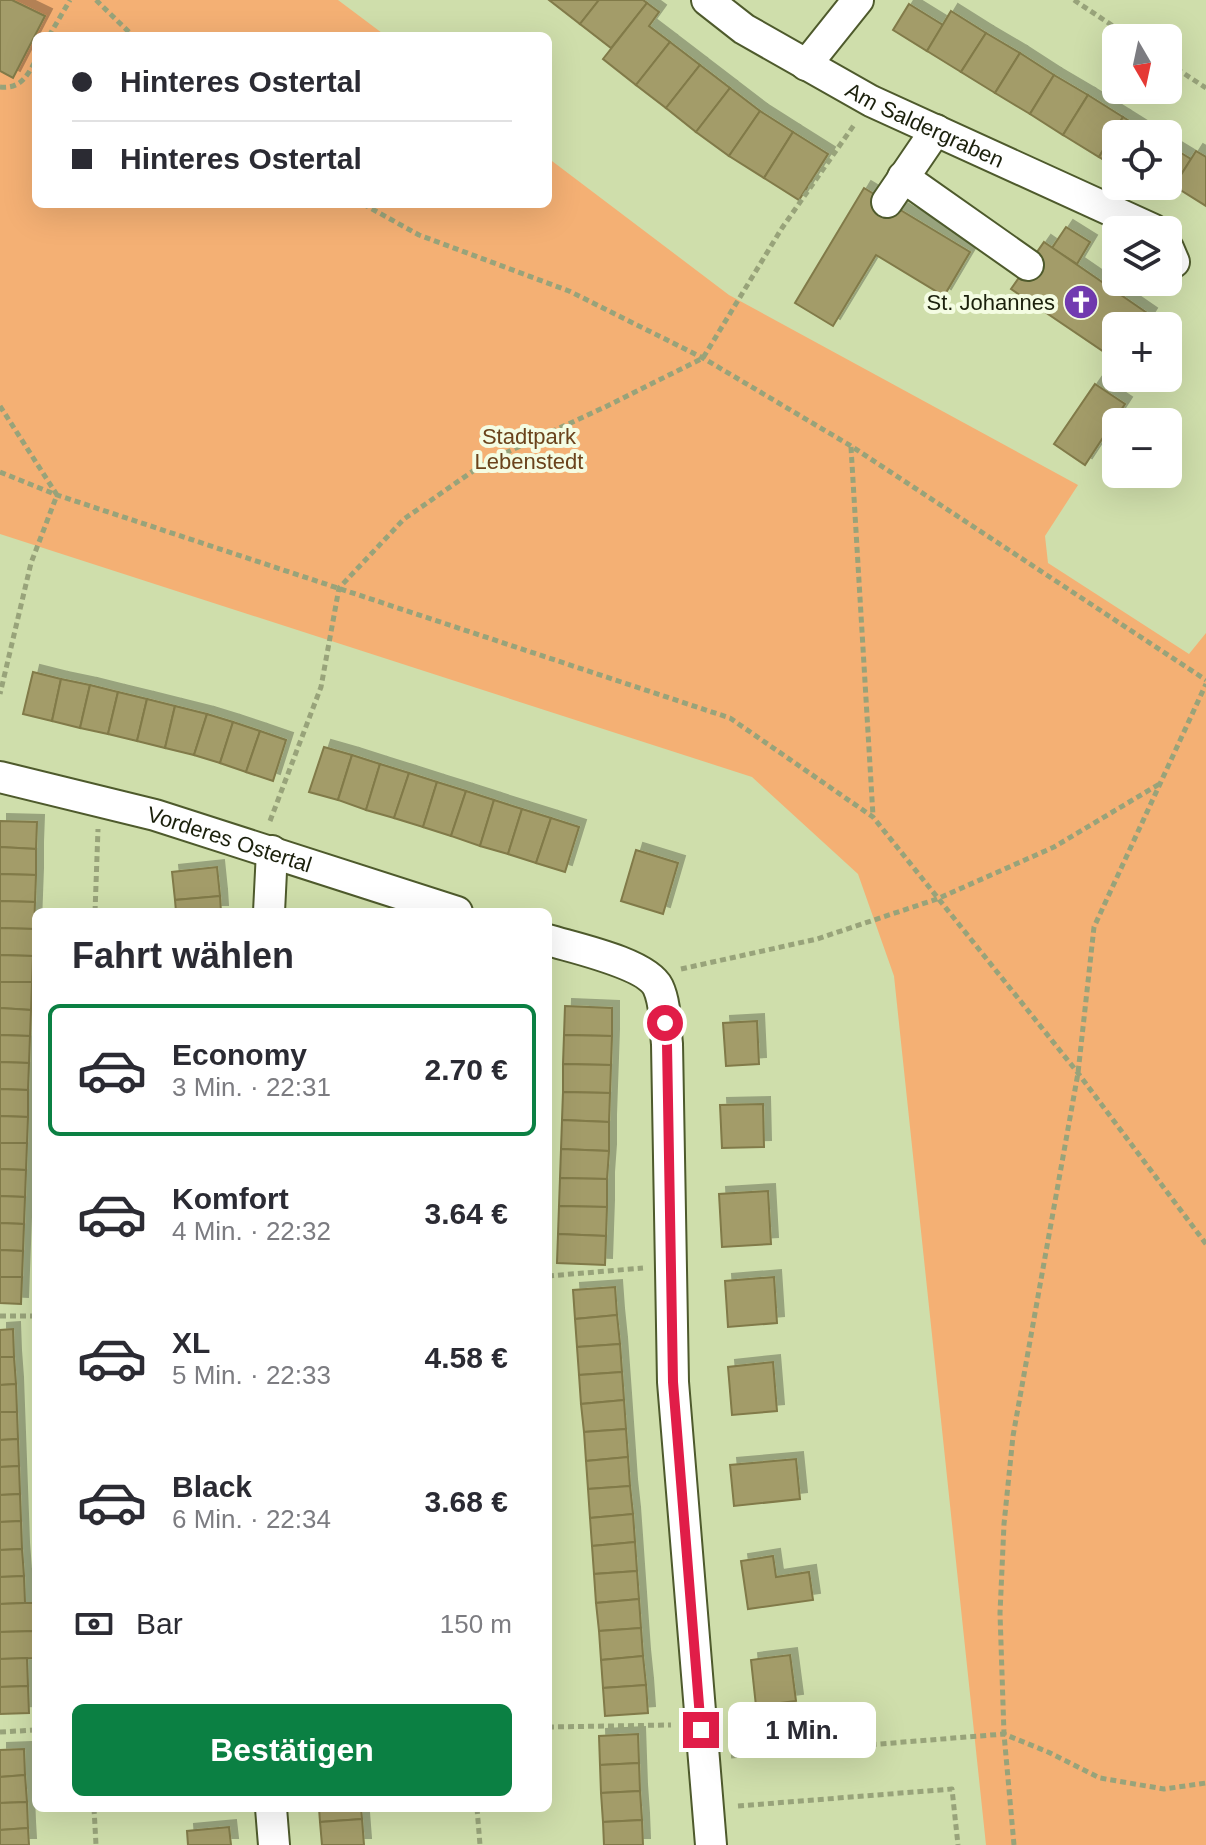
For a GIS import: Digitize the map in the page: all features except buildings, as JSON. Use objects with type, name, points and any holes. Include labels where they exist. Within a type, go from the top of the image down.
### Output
[{"type":"street","name":"Am Saldergraben","points":[[707,0],[744,29],[871,101],[1123,216]]},
{"type":"street","points":[[806,65],[858,0]]},
{"type":"street","points":[[936,130],[895,190],[1028,265]]},
{"type":"street","name":"Vorderes Ostertal","points":[[0,777],[155,815],[445,908]]},
{"type":"street","points":[[266,849],[269,908]]},
{"type":"street","points":[[552,941],[629,965],[657,984],[662,1002],[667,1044],[673,1382],[711,1845]]},
{"type":"street","points":[[271,1812],[274,1845]]},
{"type":"path","points":[[51,32],[70,0]]},
{"type":"path","points":[[96,0],[129,32]]},
{"type":"path","points":[[1074,0],[1110,24]]},
{"type":"path","points":[[0,87],[10,88],[23,82],[32,67]]},
{"type":"path","points":[[1182,72],[1206,88]]},
{"type":"path","points":[[266,849],[321,687],[339,588],[404,519],[486,462],[703,358],[782,228],[871,101]]},
{"type":"path","points":[[370,208],[419,235],[569,291],[703,358],[851,446],[1206,682],[1094,927],[1078,1073],[1013,1436],[1004,1524],[1000,1613],[1004,1734],[1014,1845]]},
{"type":"path","points":[[0,406],[57,495]]},
{"type":"path","points":[[851,446],[873,817]]},
{"type":"path","points":[[0,472],[57,495],[730,718],[873,817],[1078,1073],[1206,1244]]},
{"type":"path","points":[[0,694],[31,563],[57,495]]},
{"type":"path","points":[[657,984],[678,969],[817,939],[937,899],[1054,847],[1162,782]]},
{"type":"path","points":[[95,908],[98,826],[104,802]]},
{"type":"path","points":[[552,1276],[672,1266]]},
{"type":"path","points":[[0,1316],[32,1316]]},
{"type":"path","points":[[552,1727],[669,1724],[703,1758],[1004,1734],[1100,1778],[1164,1789],[1206,1783]]},
{"type":"path","points":[[0,1732],[32,1730]]},
{"type":"path","points":[[708,1808],[952,1789],[958,1845]]},
{"type":"path","points":[[94,1812],[96,1845]]},
{"type":"path","points":[[477,1812],[480,1845]]},
{"type":"green space","name":"Stadtpark Lebenstedt","points":[[0,0],[338,0],[381,32],[32,32],[32,208],[552,208],[552,161],[729,295],[1078,485],[1045,536],[1048,563],[1189,654],[1206,633],[1206,1845],[986,1845],[894,976],[858,874],[752,777],[0,534]]},
{"type":"place","name":"St. Johannes","points":[[1081,302]]},
{"type":"route","points":[[665,1023],[673,1382],[701,1730]]}]
